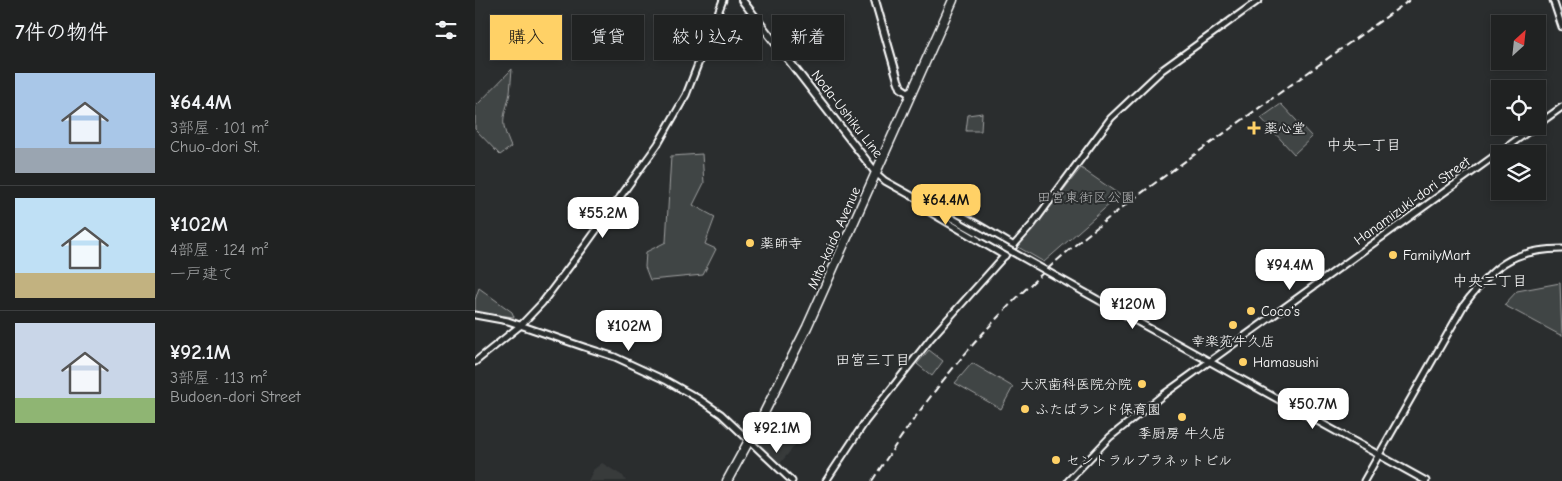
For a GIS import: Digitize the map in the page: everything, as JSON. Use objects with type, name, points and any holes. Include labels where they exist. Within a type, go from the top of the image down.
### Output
[{"type":"highway","name":"Mito-kaido Avenue","points":[[727,481],[807,327],[953,0]]},
{"type":"main road","name":"Noda-Ushiku Line","points":[[741,0],[876,173]]},
{"type":"main road","points":[[875,0],[898,80],[901,88],[910,94]]},
{"type":"street","points":[[475,362],[521,325],[542,303],[557,285],[658,144],[694,77],[723,0]]},
{"type":"street","points":[[826,481],[856,433],[896,382],[943,325],[1014,246],[1063,185],[1095,139],[1129,100],[1161,70],[1259,0]]},
{"type":"street","points":[[1553,0],[1562,27]]},
{"type":"street","name":"Hanamizuki-dori Street","points":[[1546,119],[1562,107]]},
{"type":"street","name":"Hanamizuki-dori Street","points":[[1068,481],[1118,431],[1209,361],[1524,135]]},
{"type":"street","points":[[876,173],[982,235],[1426,481]]},
{"type":"street","points":[[920,200],[927,200],[949,210],[1014,246]]},
{"type":"street","points":[[920,200],[923,208],[1005,256]]},
{"type":"street","points":[[1364,481],[1459,313],[1476,288],[1493,270],[1512,258],[1533,251],[1562,249]]},
{"type":"street","points":[[475,315],[508,321],[615,357],[667,381],[715,410],[792,481]]},
{"type":"shaded area","points":[[768,411],[788,423],[787,427],[801,438],[779,465],[753,440]]},
{"type":"shaded area","points":[[602,463],[623,476],[626,481],[588,481],[593,470]]},
{"type":"green space","points":[[512,69],[510,93],[504,120],[505,131],[511,147],[500,155],[475,129],[475,107]]},
{"type":"green space","points":[[1281,104],[1312,137],[1294,154],[1261,118]]},
{"type":"green space","points":[[982,113],[981,131],[966,131],[968,115]]},
{"type":"green space","points":[[702,154],[704,183],[693,205],[715,217],[705,244],[716,249],[703,275],[650,280],[645,267],[646,252],[666,242],[671,156]]},
{"type":"green space","name":"田宮東街区公園","points":[[1081,168],[1120,195],[1044,262],[1018,247]]},
{"type":"green space","points":[[1560,283],[1562,336],[1504,305],[1517,291]]},
{"type":"green space","points":[[479,288],[512,312],[514,317],[475,312],[475,300]]},
{"type":"green space","points":[[929,350],[943,361],[932,376],[917,364]]},
{"type":"green space","points":[[972,363],[1013,387],[1001,409],[955,383]]},
{"type":"railway","points":[[872,481],[907,429],[945,378],[986,330],[1051,266],[1094,229],[1139,195],[1410,0]]},
{"type":"place","name":"薬心堂","points":[[1254,128]]},
{"type":"place","name":"薬師寺","points":[[750,243]]},
{"type":"place","name":"FamilyMart","points":[[1393,255]]},
{"type":"place","name":"Coco's","points":[[1251,311]]},
{"type":"place","name":"幸楽苑牛久店","points":[[1233,325]]},
{"type":"place","name":"Hamasushi","points":[[1243,362]]},
{"type":"place","name":"大沢歯科医院分院","points":[[1142,384]]},
{"type":"place","name":"ふたばランド保育園","points":[[1025,409]]},
{"type":"place","name":"季厨房 牛久店","points":[[1182,417]]},
{"type":"place","name":"セントラルプラネットビル","points":[[1056,460]]},
{"type":"district","name":"中央一丁目","points":[[1364,145]]},
{"type":"district","name":"中央二丁目","points":[[1490,281]]},
{"type":"district","name":"田宮三丁目","points":[[873,360]]}]
